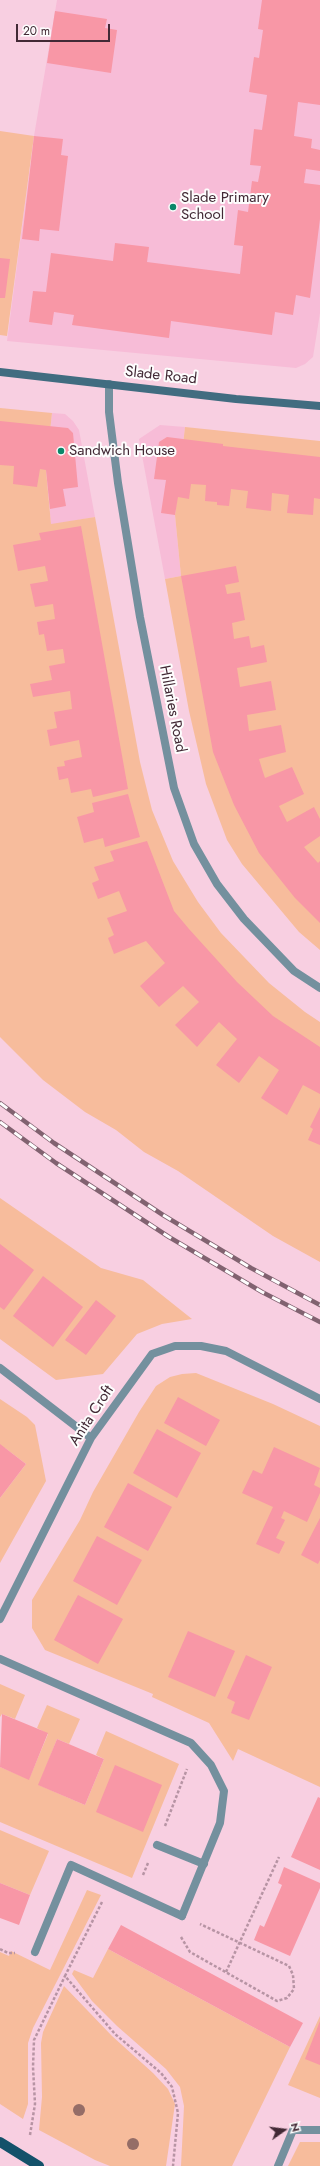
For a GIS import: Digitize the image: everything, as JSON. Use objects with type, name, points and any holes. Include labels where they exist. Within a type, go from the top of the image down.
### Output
[{"type":"main road","points":[[0,2142],[39,2166]]},
{"type":"street","name":"Slade Road","points":[[0,372],[320,406]]},
{"type":"street","name":"Hillaries Road","points":[[109,384],[109,412],[118,483],[140,616],[174,788],[194,844],[217,884],[244,919],[294,971],[320,988]]},
{"type":"street","name":"Anita Croft","points":[[0,1619],[91,1438],[152,1354],[175,1346],[201,1346],[226,1351],[280,1380],[320,1399]]},
{"type":"street","points":[[0,1368],[91,1438]]},
{"type":"street","points":[[0,1659],[191,1743],[211,1765],[224,1791],[220,1823],[182,1916],[71,1866],[35,1952]]},
{"type":"street","points":[[157,1845],[204,1864]]},
{"type":"street","points":[[278,2166],[293,2130],[320,2130]]},
{"type":"path","points":[[226,1972],[279,1857]]},
{"type":"path","points":[[19,2154],[31,2133],[35,2104],[33,2067],[34,2040],[105,1897]]},
{"type":"path","points":[[182,1916],[289,1966],[293,1974],[294,1990],[287,1998],[277,2001],[190,1952],[184,1940],[176,1932],[182,1916]]},
{"type":"path","points":[[65,1976],[115,2034],[161,2073],[172,2087],[178,2113],[173,2166]]},
{"type":"shaded area","name":"Slade Primary School","points":[[57,0],[320,0],[320,313],[313,357],[305,364],[296,368],[7,341],[34,136]]},
{"type":"shaded area","points":[[0,131],[34,136],[7,336],[0,335]]},
{"type":"shaded area","points":[[0,408],[52,413],[46,470],[51,524],[95,517],[140,762],[152,810],[173,861],[198,902],[221,933],[269,983],[320,1022],[320,1262],[273,1236],[178,1171],[144,1152],[116,1130],[85,1112],[43,1080],[0,1037]]},
{"type":"shaded area","points":[[52,413],[65,414],[73,421],[79,430],[95,517],[51,525],[46,470]]},
{"type":"shaded area","points":[[160,425],[185,427],[175,515],[181,576],[165,579],[139,439]]},
{"type":"shaded area","points":[[185,427],[320,441],[320,950],[299,932],[242,864],[227,840],[206,784],[189,711],[165,579],[181,576],[175,515]]},
{"type":"shaded area","points":[[0,1198],[101,1268],[143,1280],[192,1319],[162,1324],[137,1334],[103,1374],[56,1380],[0,1339]]},
{"type":"shaded area","points":[[196,1373],[273,1404],[320,1426],[320,1787],[238,1749],[233,1761],[209,1723],[152,1697],[153,1694],[45,1650],[32,1628],[32,1600],[80,1520],[93,1492],[139,1412],[156,1386],[170,1377]]},
{"type":"shaded area","points":[[0,1399],[27,1417],[35,1425],[46,1481],[0,1563],[0,1498],[26,1464],[5,1448],[0,1455]]},
{"type":"shaded area","points":[[0,1684],[25,1695],[15,1719],[2,1714],[0,1717]]},
{"type":"shaded area","points":[[47,1705],[80,1719],[69,1744],[57,1739],[39,1785],[85,1805],[104,1759],[96,1755],[106,1731],[179,1764],[132,1878],[0,1822],[0,1767],[29,1779],[48,1734],[37,1728]]},
{"type":"shaded area","points":[[0,1830],[49,1851],[30,1895],[0,1883]]},
{"type":"shaded area","points":[[87,1890],[101,1895],[33,2028],[28,2043],[28,2104],[23,2119],[0,2104],[0,1952],[9,1956],[11,1951],[50,1970]]},
{"type":"shaded area","points":[[108,1949],[290,2047],[232,2166],[181,2166],[184,2106],[180,2087],[166,2069],[117,2026],[92,2001],[72,1974],[74,1970],[93,1978]]},
{"type":"shaded area","points":[[64,1986],[112,2036],[153,2073],[168,2089],[175,2104],[166,2166],[110,2166],[95,2160],[39,2130],[42,2097],[41,2043],[43,2032]]},
{"type":"shaded area","points":[[320,2016],[320,2098],[288,2085]]},
{"type":"shaded area","points":[[300,2142],[320,2142],[320,2166],[288,2166]]},
{"type":"building","points":[[262,0],[320,0],[320,105],[298,102],[294,136],[312,139],[311,148],[320,150],[320,171],[306,169],[304,183],[320,185],[320,219],[310,298],[296,295],[293,315],[275,312],[272,335],[171,321],[169,338],[72,325],[74,315],[54,312],[52,325],[29,322],[33,291],[46,292],[51,253],[113,261],[115,243],[149,247],[147,262],[240,274],[243,246],[234,245],[238,210],[248,212],[252,181],[258,182],[261,166],[250,165],[254,129],[262,130],[267,95],[249,92],[254,57],[259,58],[263,30],[258,29]]},
{"type":"building","points":[[55,11],[107,19],[105,28],[117,30],[111,73],[47,63]]},
{"type":"building","points":[[34,136],[63,139],[61,155],[68,156],[59,231],[40,229],[39,241],[22,239]]},
{"type":"building","points":[[0,258],[10,259],[5,298],[0,298]]},
{"type":"building","points":[[0,421],[68,428],[73,433],[78,487],[63,489],[66,506],[50,509],[46,470],[40,469],[37,487],[13,484],[14,466],[0,465]]},
{"type":"building","points":[[167,437],[223,444],[223,446],[320,457],[320,499],[314,498],[313,515],[287,513],[289,495],[272,493],[271,511],[246,508],[248,491],[231,489],[229,506],[217,505],[217,502],[205,501],[206,485],[191,484],[189,499],[178,497],[175,515],[161,513],[166,480],[154,479],[159,442]]},
{"type":"building","points":[[81,526],[128,789],[93,797],[91,789],[71,793],[68,778],[59,780],[57,767],[65,766],[64,761],[82,757],[79,740],[50,746],[47,730],[57,728],[54,712],[72,709],[70,691],[33,697],[30,684],[52,680],[49,666],[65,663],[63,649],[47,651],[44,634],[39,635],[37,622],[55,619],[53,604],[35,607],[30,584],[48,581],[45,566],[18,571],[13,545],[41,540],[39,533]]},
{"type":"building","points":[[236,566],[239,582],[225,585],[227,594],[240,592],[245,620],[232,623],[234,639],[249,636],[251,648],[264,645],[267,662],[237,668],[240,687],[271,681],[276,710],[247,715],[249,731],[281,725],[286,752],[259,759],[265,778],[292,767],[304,794],[279,806],[287,822],[314,807],[320,819],[320,836],[304,847],[318,863],[320,861],[320,923],[295,898],[259,853],[234,805],[213,752],[181,576]]},
{"type":"building","points":[[128,794],[140,837],[105,847],[103,838],[84,843],[77,817],[94,812],[92,803]]},
{"type":"building","points":[[147,841],[174,911],[189,929],[237,982],[273,1016],[320,1047],[320,1094],[303,1085],[287,1115],[261,1098],[279,1070],[259,1056],[239,1083],[216,1065],[237,1039],[219,1022],[197,1047],[175,1025],[199,1002],[183,986],[159,1007],[140,986],[165,963],[146,941],[114,954],[108,938],[114,935],[107,918],[127,911],[119,891],[98,899],[92,883],[99,880],[94,867],[114,861],[110,851]]},
{"type":"building","points":[[320,1107],[320,1145],[308,1140],[313,1129],[310,1127]]},
{"type":"building","points":[[0,1244],[34,1270],[4,1310],[0,1307]]},
{"type":"building","points":[[43,1276],[83,1307],[53,1347],[13,1316]]},
{"type":"building","points":[[96,1300],[116,1316],[86,1355],[65,1340]]},
{"type":"building","points":[[178,1397],[220,1420],[206,1446],[164,1423]]},
{"type":"building","points":[[157,1429],[201,1453],[177,1498],[133,1473]]},
{"type":"building","points":[[0,1444],[26,1464],[0,1498]]},
{"type":"building","points":[[274,1447],[320,1468],[314,1485],[320,1488],[320,1493],[307,1522],[284,1511],[281,1518],[285,1520],[276,1538],[285,1542],[279,1554],[256,1544],[273,1507],[242,1493],[253,1470],[262,1474]]},
{"type":"building","points":[[128,1483],[172,1507],[148,1551],[104,1527]]},
{"type":"building","points":[[320,1518],[320,1560],[318,1564],[301,1555]]},
{"type":"building","points":[[97,1536],[142,1560],[117,1605],[73,1581]]},
{"type":"building","points":[[78,1595],[123,1619],[98,1664],[54,1640]]},
{"type":"building","points":[[188,1631],[235,1651],[215,1697],[168,1677]]},
{"type":"building","points":[[246,1655],[272,1667],[249,1720],[231,1713],[235,1702],[227,1698]]},
{"type":"building","points":[[2,1714],[48,1733],[29,1780],[0,1767]]},
{"type":"building","points":[[57,1739],[104,1759],[85,1805],[38,1785]]},
{"type":"building","points":[[115,1765],[162,1785],[143,1832],[96,1812]]},
{"type":"building","points":[[318,1797],[320,1798],[320,1870],[291,1857]]},
{"type":"building","points":[[284,1867],[320,1883],[320,1888],[290,1956],[254,1940],[260,1925],[264,1927],[282,1885],[278,1883]]},
{"type":"building","points":[[0,1883],[30,1895],[19,1925],[0,1918]]},
{"type":"building","points":[[121,1925],[303,2023],[290,2047],[108,1949]]},
{"type":"building","points":[[320,2021],[320,2065],[305,2059]]},
{"type":"railway","points":[[0,1103],[54,1143],[163,1215],[251,1268],[320,1305]]},
{"type":"railway","points":[[0,1122],[56,1163],[169,1237],[262,1292],[320,1322]]},
{"type":"place","name":"Slade Primary School","points":[[173,207]]},
{"type":"place","name":"Sandwich House","points":[[61,451]]}]
